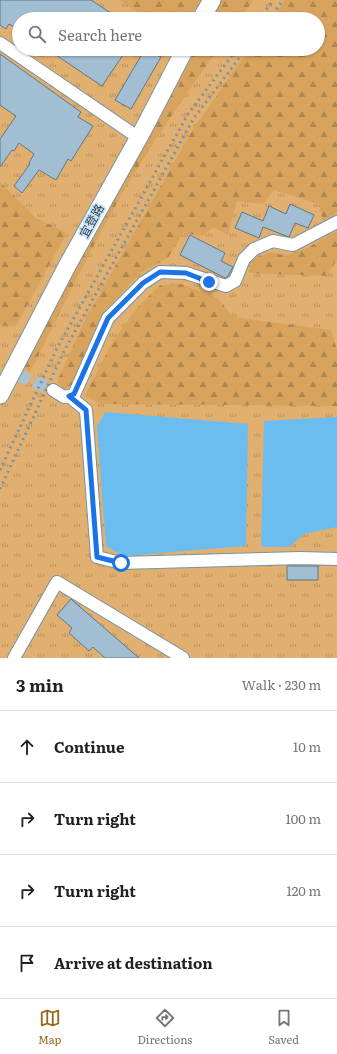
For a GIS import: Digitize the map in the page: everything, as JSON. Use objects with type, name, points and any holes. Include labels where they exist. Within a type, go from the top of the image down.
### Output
[{"type":"street","points":[[205,12],[212,0]]},
{"type":"street","points":[[0,43],[12,51]]},
{"type":"street","points":[[19,56],[139,138]]},
{"type":"street","name":"宜登路","points":[[0,395],[10,373],[67,266],[139,138],[181,56]]},
{"type":"street","points":[[53,390],[64,397],[74,394],[108,318],[143,283],[160,272],[186,273],[226,286],[235,282],[244,259],[254,248],[273,242],[293,245],[337,222]]},
{"type":"street","points":[[69,396],[86,410],[97,557],[121,563],[300,558],[337,559]]},
{"type":"street","points":[[14,658],[57,582],[183,658]]},
{"type":"green space","points":[[0,0],[337,0],[337,658],[0,658]]},
{"type":"green space","points":[[120,0],[200,0],[193,12],[136,12]]},
{"type":"green space","points":[[218,0],[254,0],[245,12],[212,12]]},
{"type":"green space","points":[[285,0],[337,0],[337,213],[323,221],[319,204],[274,190],[263,204],[237,201],[228,235],[213,227],[203,236],[183,233],[168,258],[140,273],[104,312],[75,382],[65,389],[57,382],[83,324],[192,131],[244,56],[325,56],[325,12],[276,12]]},
{"type":"green space","points":[[188,56],[213,56],[133,175],[86,260],[30,372],[21,365]]},
{"type":"green space","points":[[0,182],[36,218],[67,233],[16,326],[0,325]]},
{"type":"green space","points":[[337,231],[337,260],[326,276],[249,273],[250,260],[271,252],[285,256],[309,247]]},
{"type":"green space","points":[[181,284],[218,299],[233,317],[331,330],[337,350],[337,406],[100,404],[85,395],[113,341],[137,308],[160,285]]},
{"type":"water","points":[[105,412],[248,424],[246,546],[123,556],[106,546],[97,427]]},
{"type":"water","points":[[337,417],[337,527],[304,534],[289,547],[261,547],[264,421]]},
{"type":"building","points":[[0,0],[91,0],[109,12],[12,12],[12,26],[9,24],[6,29],[0,25]]},
{"type":"building","points":[[0,54],[81,112],[78,117],[93,126],[71,161],[68,159],[56,180],[39,170],[22,193],[14,186],[30,164],[29,163],[34,154],[19,143],[0,167],[0,139],[16,116],[0,105]]},
{"type":"building","points":[[57,56],[122,56],[102,86]]},
{"type":"building","points":[[141,56],[161,57],[131,109],[115,100]]},
{"type":"building","points":[[290,204],[314,215],[308,228],[295,223],[289,237],[263,227],[259,238],[235,228],[242,212],[263,221],[269,206],[286,214]]},
{"type":"building","points":[[190,235],[225,253],[221,261],[233,267],[228,276],[225,278],[180,255]]},
{"type":"building","points":[[287,566],[318,566],[318,580],[287,580]]},
{"type":"building","points":[[71,599],[139,658],[105,658],[93,647],[89,651],[69,633],[72,628],[57,615]]},
{"type":"tunnel","points":[[18,375],[53,390]]},
{"type":"railway","points":[[265,12],[274,0]]},
{"type":"railway","points":[[274,12],[283,0]]},
{"type":"railway","points":[[0,470],[57,348],[188,114],[232,56]]},
{"type":"railway","points":[[0,489],[64,351],[194,118],[241,56]]},
{"type":"route","points":[[121,563],[97,557],[86,410],[69,396],[74,394],[108,318],[143,283],[160,272],[186,273],[209,282]]}]
